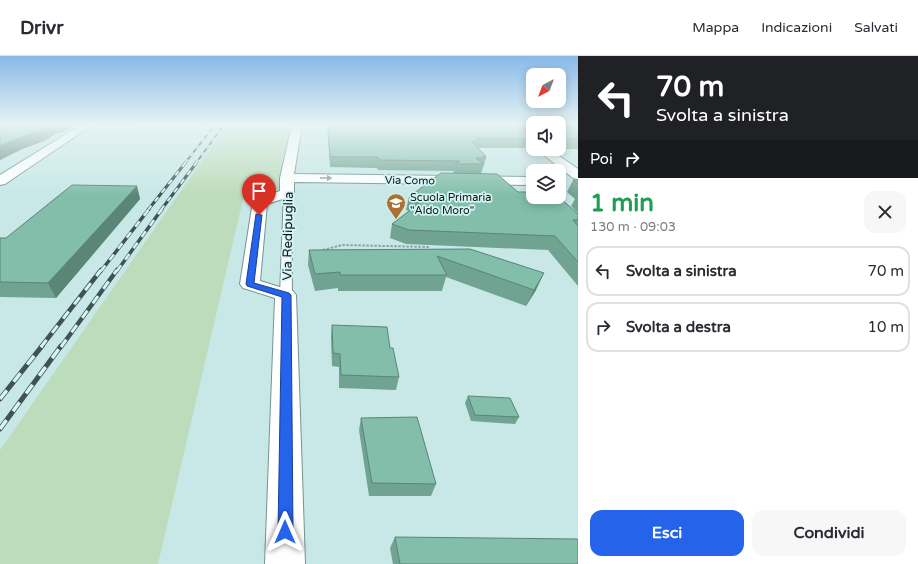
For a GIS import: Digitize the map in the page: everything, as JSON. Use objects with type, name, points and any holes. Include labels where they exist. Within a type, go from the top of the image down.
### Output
[{"type":"street","points":[[0,181],[50,149]]},
{"type":"street","name":"Via Redipuglia","points":[[287,185],[293,149]]},
{"type":"street","points":[[552,156],[578,175]]},
{"type":"street","name":"Via Como","points":[[286,295],[250,284],[260,201],[287,185],[526,182]]},
{"type":"street","name":"Via Redipuglia","points":[[285,564],[286,295]]},
{"type":"lane","name":"Via Redipuglia","points":[[286,295],[287,185]]},
{"type":"path","points":[[286,260],[342,245],[430,247]]},
{"type":"green space","points":[[210,149],[288,149],[279,189],[244,195],[158,564],[0,564],[0,450]]},
{"type":"building","points":[[329,149],[479,149],[486,156],[483,156],[486,158],[476,158],[484,164],[455,164],[460,161],[379,160],[378,157],[330,157]]},
{"type":"building","points":[[441,173],[497,174],[518,192],[526,192],[526,204],[566,203],[578,214],[578,220],[573,220],[578,226],[578,262],[555,236],[409,230],[392,224],[422,201],[409,197]]},
{"type":"building","points":[[72,185],[137,186],[48,283],[0,282],[0,238],[6,238]]},
{"type":"building","points":[[470,249],[544,273],[534,290],[437,256],[447,275],[340,275],[340,272],[315,274],[309,250]]},
{"type":"building","points":[[332,325],[387,327],[390,348],[393,348],[399,377],[341,375],[340,354],[333,353]]},
{"type":"building","points":[[468,396],[510,398],[519,417],[475,415]]},
{"type":"building","points":[[417,417],[436,484],[372,483],[361,418]]},
{"type":"building","points":[[395,537],[578,539],[578,564],[400,564]]},
{"type":"railway","points":[[185,163],[196,149]]},
{"type":"railway","points":[[196,163],[207,149]]},
{"type":"railway","points":[[148,210],[186,162]]},
{"type":"railway","points":[[161,210],[197,162]]},
{"type":"railway","points":[[101,271],[149,209]]},
{"type":"railway","points":[[117,271],[162,209]]},
{"type":"railway","points":[[41,347],[101,270]]},
{"type":"railway","points":[[61,347],[117,270]]},
{"type":"railway","points":[[0,399],[42,346]]},
{"type":"railway","points":[[0,429],[61,346]]},
{"type":"place","name":"Scuola Primaria \"Aldo Moro\"","points":[[396,220]]},
{"type":"route","points":[[259,215],[250,284],[286,295],[285,532]]}]
